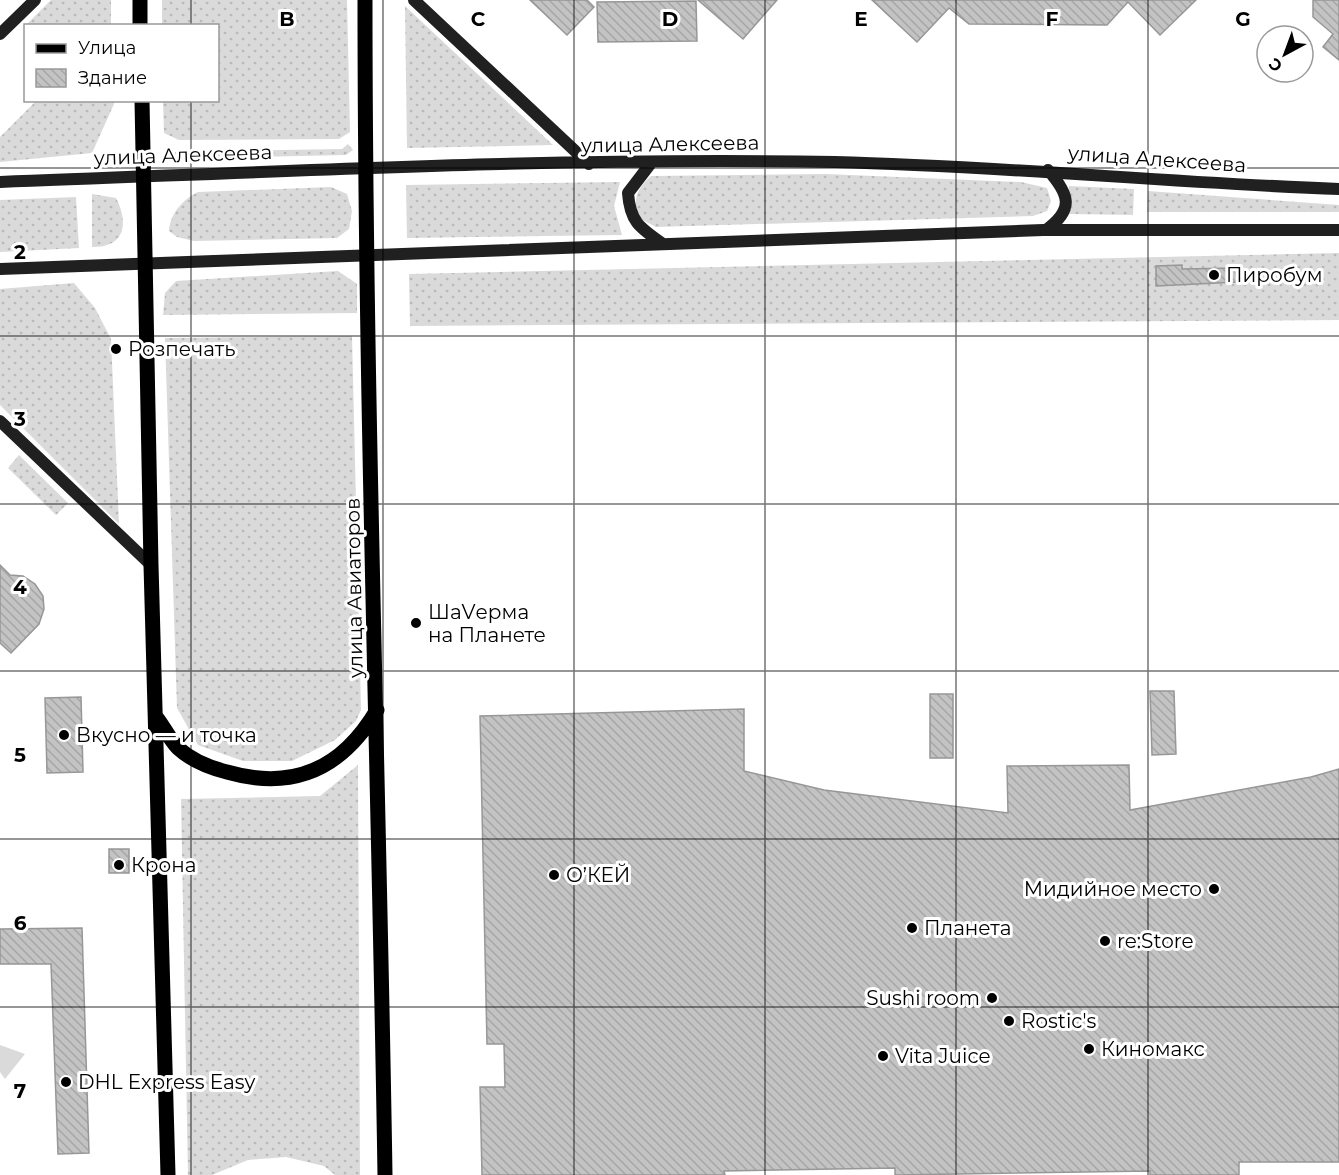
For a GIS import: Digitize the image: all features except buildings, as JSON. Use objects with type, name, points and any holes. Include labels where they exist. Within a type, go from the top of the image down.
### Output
[{"type":"main road","points":[[140,0],[140,24]]},
{"type":"main road","name":"улица Авиаторов","points":[[364,0],[364,167],[378,709],[385,1175]]},
{"type":"main road","points":[[142,102],[151,565],[168,1175]]},
{"type":"main road","points":[[157,718],[179,748],[210,767],[254,780],[296,777],[332,761],[362,737],[378,709]]},
{"type":"street","points":[[0,34],[35,0]]},
{"type":"street","points":[[414,0],[589,164]]},
{"type":"street","name":"улица Алексеева","points":[[0,182],[364,167],[835,162],[1048,170],[1230,185],[1339,189]]},
{"type":"street","points":[[651,163],[631,187],[628,193],[629,204],[632,218],[663,244]]},
{"type":"street","points":[[1046,230],[1058,221],[1066,206],[1065,193],[1048,170]]},
{"type":"street","points":[[0,269],[146,261],[1046,230],[1339,230]]},
{"type":"street","points":[[0,421],[151,565]]},
{"type":"shaded area","points":[[51,0],[111,0],[111,24],[27,24]]},
{"type":"shaded area","points":[[162,0],[347,0],[350,132],[339,139],[179,140],[164,133],[163,102],[219,102],[219,24],[162,24]]},
{"type":"shaded area","points":[[405,6],[553,145],[407,148]]},
{"type":"shaded area","points":[[35,102],[114,102],[92,153],[0,162],[0,137]]},
{"type":"shaded area","points":[[348,144],[353,150],[346,155],[172,159],[164,154],[164,149],[170,148],[174,152],[342,149]]},
{"type":"shaded area","points":[[826,174],[1021,182],[1047,188],[1051,201],[1047,211],[1033,216],[656,227],[639,218],[637,211],[636,200],[639,190],[651,176]]},
{"type":"shaded area","points":[[620,182],[614,206],[622,235],[407,238],[406,185]]},
{"type":"shaded area","points":[[1069,186],[1134,189],[1133,215],[1069,214]]},
{"type":"shaded area","points":[[331,187],[347,194],[352,211],[349,229],[337,238],[194,241],[177,237],[169,231],[178,208],[198,192]]},
{"type":"shaded area","points":[[1148,191],[1339,205],[1339,212],[1147,212]]},
{"type":"shaded area","points":[[92,194],[116,198],[122,216],[123,225],[118,239],[103,246],[92,247]]},
{"type":"shaded area","points":[[76,197],[79,248],[0,252],[0,200]]},
{"type":"shaded area","points":[[1339,253],[1339,320],[410,326],[409,274]]},
{"type":"shaded area","points":[[338,271],[357,284],[357,313],[163,315],[165,293],[176,281]]},
{"type":"shaded area","points":[[74,283],[95,308],[111,339],[119,524],[0,405],[0,289]]},
{"type":"shaded area","points":[[352,336],[361,710],[356,721],[335,740],[292,761],[243,761],[198,745],[177,708],[165,338]]},
{"type":"shaded area","points":[[19,455],[68,503],[56,515],[8,468]]},
{"type":"shaded area","points":[[358,765],[360,1175],[335,1175],[324,1166],[286,1157],[248,1160],[212,1175],[188,1175],[181,799],[320,796]]},
{"type":"shaded area","points":[[0,1045],[25,1054],[5,1079],[0,1072]]},
{"type":"place","name":"Пиробум","points":[[1214,275]]},
{"type":"place","name":"Розпечать","points":[[116,349]]},
{"type":"place","name":"ШаVерма на Планете","points":[[416,623]]},
{"type":"place","name":"Вкусно — и точка","points":[[64,735]]},
{"type":"place","name":"Крона","points":[[119,865]]},
{"type":"place","name":"О’КЕЙ","points":[[554,875]]},
{"type":"place","name":"Мидийное место","points":[[1214,889]]},
{"type":"place","name":"Планета","points":[[912,928]]},
{"type":"place","name":"re:Store","points":[[1105,941]]},
{"type":"place","name":"Sushi room","points":[[992,998]]},
{"type":"place","name":"Rostic's","points":[[1009,1021]]},
{"type":"place","name":"Киномакс","points":[[1089,1049]]},
{"type":"place","name":"Vita Juice","points":[[883,1056]]},
{"type":"place","name":"DHL Express Easy","points":[[66,1082]]}]
